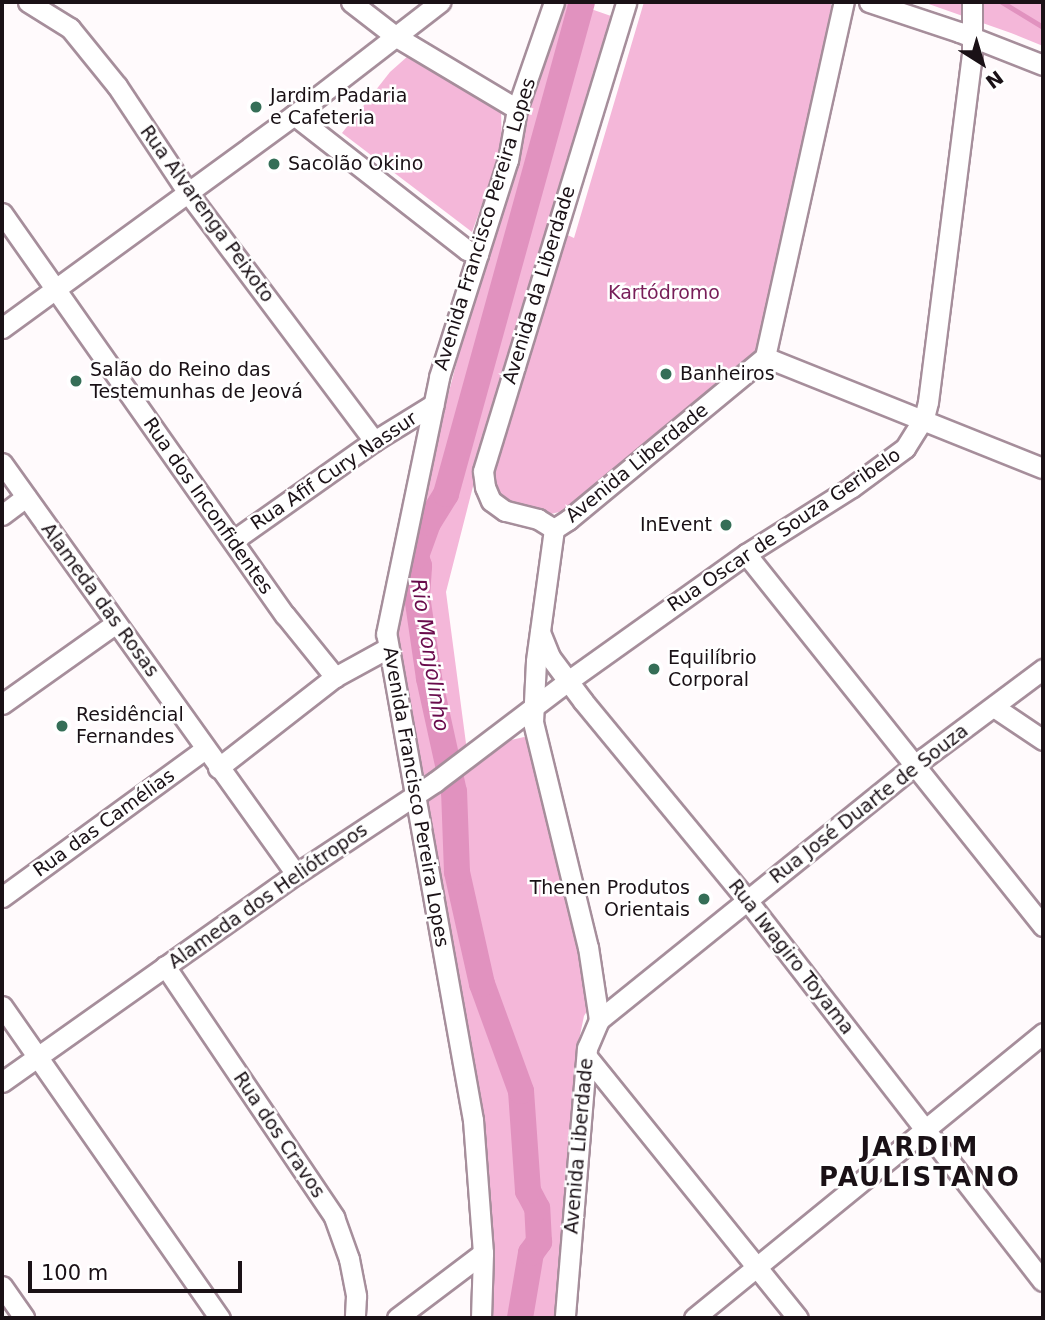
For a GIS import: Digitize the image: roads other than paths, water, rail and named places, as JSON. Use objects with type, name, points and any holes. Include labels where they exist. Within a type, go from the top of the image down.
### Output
[{"type":"street","name":"Rua Alvarenga Peixoto","points":[[28,2],[71,28],[117,86],[188,194],[374,441]]},
{"type":"street","points":[[351,2],[395,36],[517,109]]},
{"type":"street","points":[[2,328],[188,194],[440,2]]},
{"type":"street","name":"Avenida Francisco Pereira Lopes","points":[[481,1318],[483,1253],[472,1120],[388,648],[388,614],[434,404],[461,303],[508,160],[517,109],[554,2]]},
{"type":"street","name":"Avenida da Liberdade","points":[[554,529],[538,519],[505,511],[491,501],[483,471],[626,2]]},
{"type":"street","points":[[844,2],[765,357],[925,418],[1043,468]]},
{"type":"street","points":[[869,2],[972,37],[1043,65]]},
{"type":"street","name":"Rua Oscar de Souza Geribelo","points":[[534,710],[568,681],[746,554],[894,459],[915,436],[925,418],[956,188],[973,7]]},
{"type":"street","points":[[294,115],[467,250],[478,254]]},
{"type":"street","name":"Rua dos Inconfidentes","points":[[2,213],[285,615],[335,677]]},
{"type":"street","name":"Avenida Liberdade","points":[[565,1318],[587,1048],[599,1020],[588,947],[536,743],[534,710],[540,632],[554,529],[765,357]]},
{"type":"street","name":"Rua Afif Cury Nassur","points":[[234,540],[374,441],[434,404]]},
{"type":"street","name":"Alameda das Rosas","points":[[2,463],[296,874]]},
{"type":"street","points":[[2,514],[26,497]]},
{"type":"street","points":[[746,554],[1043,926]]},
{"type":"street","points":[[2,704],[116,623]]},
{"type":"street","name":"Rua Iwagiro Toyama","points":[[540,632],[550,656],[568,681],[747,900],[1043,1282]]},
{"type":"street","points":[[218,768],[335,677],[388,648]]},
{"type":"street","name":"Rua José Duarte de Souza","points":[[599,1020],[916,765],[1043,669]]},
{"type":"street","points":[[994,707],[1043,740]]},
{"type":"street","name":"Alameda dos Heliótropos","points":[[2,1082],[296,874],[435,782],[534,710]]},
{"type":"street","name":"Rua das Camélias","points":[[2,897],[205,749]]},
{"type":"street","name":"Rua dos Cravos","points":[[165,966],[334,1217],[349,1259],[356,1296],[355,1318]]},
{"type":"street","points":[[2,1006],[220,1318]]},
{"type":"street","points":[[694,1318],[1043,1034]]},
{"type":"street","points":[[588,1058],[798,1318]]},
{"type":"street","points":[[397,1318],[483,1253]]},
{"type":"street","points":[[2,1286],[24,1318]]},
{"type":"waterway","name":"Rio Monjolinho","points":[[520,1318],[531,1253],[539,1242],[537,1208],[528,1191],[521,1091],[482,984],[457,872],[454,792],[429,678],[417,596],[419,566],[416,556],[428,523],[446,494],[582,2]]},
{"type":"waterway","points":[[1002,2],[1043,27]]},
{"type":"place","name":"Jardim Padaria e Cafeteria","points":[[256,107]]},
{"type":"place","name":"Sacolão Okino","points":[[274,164]]},
{"type":"place","name":"Banheiros","points":[[666,374]]},
{"type":"place","name":"Salão do Reino das Testemunhas de Jeová","points":[[76,381]]},
{"type":"place","name":"InEvent","points":[[726,525]]},
{"type":"place","name":"Equilíbrio Corporal","points":[[654,669]]},
{"type":"place","name":"Residêncial Fernandes","points":[[62,726]]},
{"type":"place","name":"Thenen Produtos Orientais","points":[[704,899]]},
{"type":"district","name":"JARDIM PAULISTANO","points":[[920,1163]]},
{"type":"park label","name":"Kartódromo","points":[[664,293]]}]
